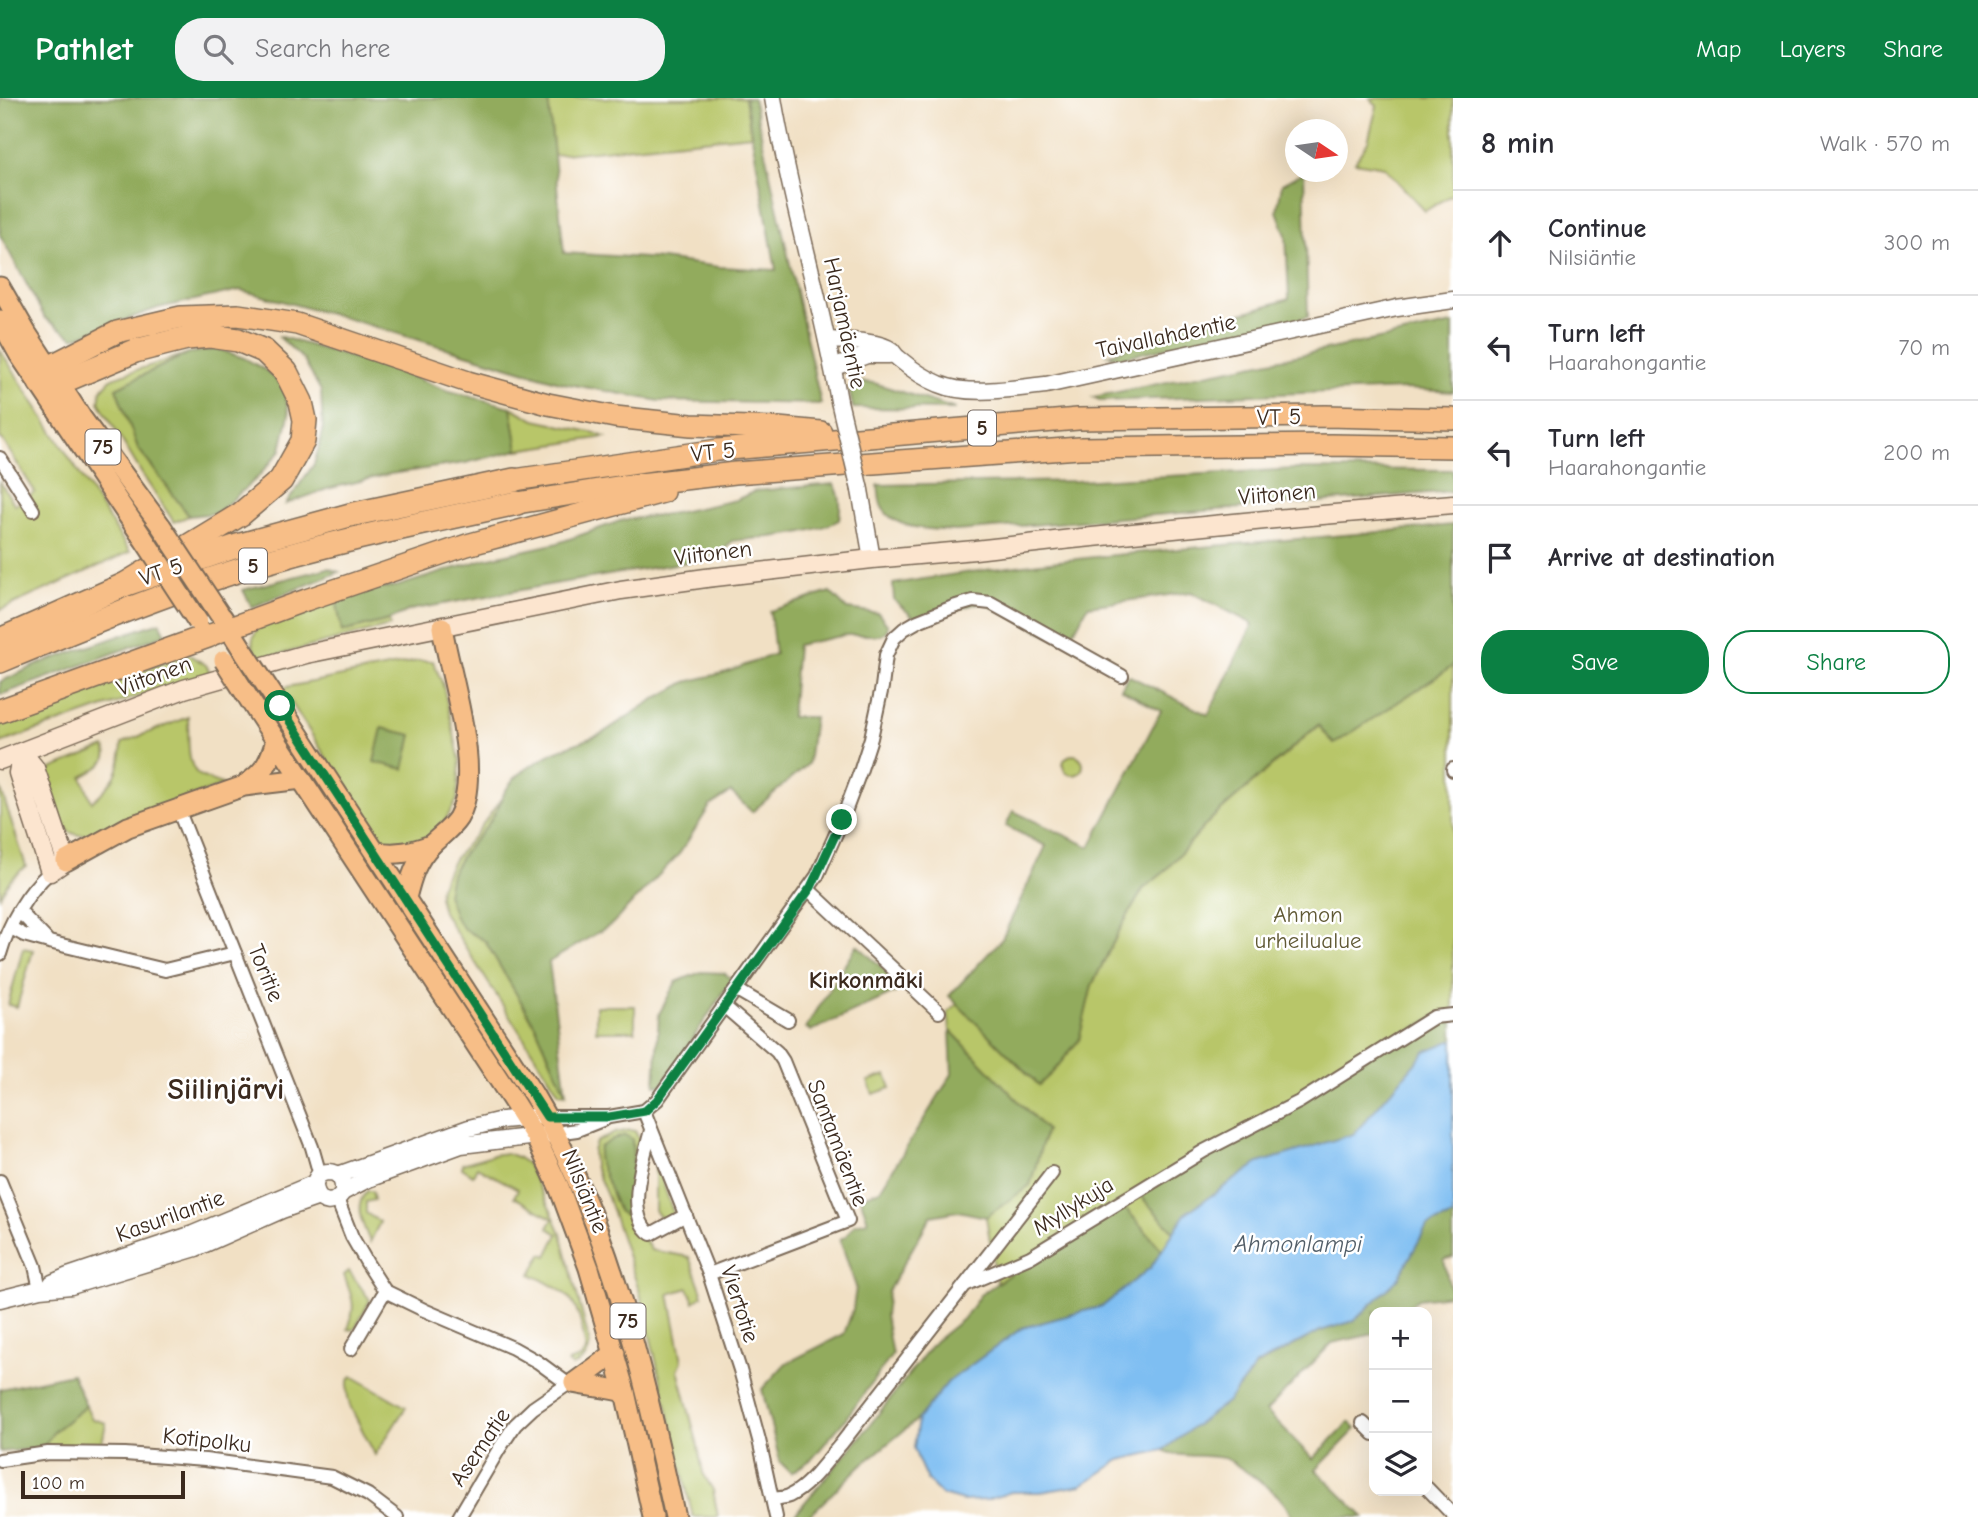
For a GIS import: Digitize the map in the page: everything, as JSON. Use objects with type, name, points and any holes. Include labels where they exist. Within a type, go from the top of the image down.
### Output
[{"type":"highway","points":[[50,377],[117,332],[180,317],[238,316],[297,324],[468,382],[562,407],[615,417],[691,425],[778,428],[872,437]]},
{"type":"highway","points":[[50,377],[135,351],[187,338],[210,336],[237,340],[264,351],[286,372],[301,402],[305,420],[303,441],[281,480],[241,514],[124,585]]},
{"type":"highway","name":"VT 5","points":[[0,640],[124,585],[237,546],[350,515],[514,480],[719,450],[1078,419],[1338,416],[1453,419]]},
{"type":"highway","name":"VT 5","points":[[0,661],[134,606],[243,569],[352,538],[517,503],[623,486],[735,473],[1079,448],[1453,447]]},
{"type":"highway","points":[[0,711],[214,626],[306,600],[467,545],[735,473]]},
{"type":"main road","points":[[0,287],[50,377]]},
{"type":"main road","points":[[0,320],[19,354],[50,377]]},
{"type":"main road","name":"75","points":[[50,377],[160,526],[214,626]]},
{"type":"main road","name":"75","points":[[50,377],[143,538],[214,626]]},
{"type":"main road","name":"Viitonen","points":[[0,760],[184,689],[306,653],[621,590],[872,559],[975,551],[1261,520],[1453,504]]},
{"type":"main road","name":"Nilsiäntie","points":[[214,626],[246,655],[377,852],[551,1125],[592,1212],[622,1300],[650,1404],[675,1517]]},
{"type":"main road","name":"Nilsiäntie","points":[[214,626],[224,660],[535,1136],[573,1223],[615,1353],[653,1517]]},
{"type":"main road","points":[[406,898],[414,869],[432,844],[458,817],[466,797],[468,782],[464,731],[442,626]]},
{"type":"main road","points":[[244,786],[265,767],[276,740]]},
{"type":"main road","points":[[22,752],[35,768],[58,867],[128,827],[244,786],[302,779]]},
{"type":"main road","points":[[377,852],[410,853],[432,844]]},
{"type":"main road","points":[[571,1384],[615,1353]]},
{"type":"main road","points":[[571,1384],[611,1387],[625,1392]]},
{"type":"street","name":"Harjamäentie","points":[[773,98],[782,154],[827,340],[860,490],[872,559]]},
{"type":"street","name":"Taivallahdentie","points":[[827,340],[877,345],[892,351],[895,356],[940,385],[963,390],[1017,388],[1046,385],[1397,308],[1453,300]]},
{"type":"street","points":[[833,368],[867,355],[895,356]]},
{"type":"street","points":[[0,458],[33,510]]},
{"type":"street","points":[[551,1125],[577,1130],[609,1117],[645,1111],[657,1100],[726,1007],[817,876],[860,772],[874,726],[886,655],[894,638],[904,629],[953,607],[973,601],[990,603],[1122,676]]},
{"type":"street","name":"Toritie","points":[[178,809],[329,1187],[352,1237],[385,1291]]},
{"type":"street","points":[[0,954],[19,912],[42,879],[58,867]]},
{"type":"street","points":[[809,890],[939,1012]]},
{"type":"street","points":[[19,912],[49,942]]},
{"type":"street","points":[[11,928],[49,942],[165,970],[235,953]]},
{"type":"street","points":[[737,990],[788,1020]]},
{"type":"street","name":"Santamäentie","points":[[709,1273],[848,1221],[783,1061],[777,1052],[726,1007]]},
{"type":"street","name":"Myllykuja","points":[[773,1499],[788,1497],[802,1487],[833,1453],[965,1285],[1030,1257],[1204,1151],[1299,1102],[1434,1017],[1453,1015]]},
{"type":"street","name":"Viertotie","points":[[645,1111],[709,1273],[747,1394],[776,1517]]},
{"type":"street","name":"Kasurilantie","points":[[0,1298],[40,1289],[71,1286],[196,1248],[329,1187],[469,1128],[524,1118],[551,1125]]},
{"type":"street","name":"Kasurilantie","points":[[329,1187],[368,1179],[461,1145],[535,1136],[551,1125]]},
{"type":"street","points":[[461,1145],[469,1128]]},
{"type":"street","points":[[651,1129],[638,1184],[639,1214],[647,1232],[651,1234],[686,1214]]},
{"type":"street","points":[[965,1285],[1052,1172]]},
{"type":"street","points":[[0,1181],[35,1266],[40,1289]]},
{"type":"street","points":[[351,1349],[385,1291],[513,1348],[571,1384]]},
{"type":"street","name":"Asematie","points":[[459,1517],[515,1425],[533,1408],[571,1384]]},
{"type":"street","points":[[1363,1423],[1373,1433]]},
{"type":"street","name":"Kotipolku","points":[[0,1460],[48,1453],[125,1454],[205,1460],[332,1477],[368,1495],[397,1517]]},
{"type":"street","points":[[1432,1493],[1453,1515]]},
{"type":"green space","points":[[0,98],[548,98],[564,253],[776,270],[745,98],[753,98],[821,404],[659,401],[563,383],[349,319],[240,290],[158,308],[74,338],[45,318],[0,235]]},
{"type":"green space","points":[[548,98],[745,98],[751,135],[554,155]]},
{"type":"green space","points":[[1370,98],[1453,98],[1453,194],[1425,211],[1384,167],[1355,162],[1368,141],[1377,106]]},
{"type":"green space","points":[[1304,182],[1308,317],[1119,358],[1108,355],[1181,326],[1229,317],[1289,299],[1286,235],[1277,211],[1282,184]]},
{"type":"green space","points":[[1453,324],[1453,392],[1406,389],[1102,401],[1093,397]]},
{"type":"green space","points":[[278,336],[395,370],[446,390],[511,407],[518,450],[465,463],[390,474],[327,489],[286,504],[314,464],[323,432],[321,391],[303,359]]},
{"type":"green space","points":[[218,349],[244,358],[267,371],[284,388],[289,415],[281,450],[257,478],[217,513],[189,516],[138,448],[116,388],[189,353]]},
{"type":"green space","points":[[0,350],[130,552],[0,610],[0,482],[15,505],[35,492],[0,439]]},
{"type":"green space","points":[[189,353],[116,388],[138,448],[189,516],[174,522],[99,402],[101,390],[112,378]]},
{"type":"green space","points":[[860,382],[874,383],[955,409],[853,408],[849,388]]},
{"type":"green space","points":[[511,407],[535,420],[605,437],[518,450]]},
{"type":"green space","points":[[1294,469],[1453,470],[1453,491],[956,531],[926,529],[896,521],[882,507],[878,485],[1077,481]]},
{"type":"green space","points":[[834,484],[840,501],[839,520],[816,529],[732,541],[725,549],[699,560],[410,610],[389,620],[342,632],[336,598],[360,591],[398,586],[485,559],[558,543],[623,520],[675,513],[736,500],[755,491]]},
{"type":"green space","points":[[1453,525],[1453,666],[1334,744],[1318,725],[1210,820],[1163,873],[1143,889],[1092,985],[1079,1040],[1039,1085],[949,996],[1002,939],[1046,846],[1006,826],[1013,811],[1090,847],[1161,711],[1121,689],[1128,675],[1208,715],[1253,624],[1191,592],[1088,606],[1073,633],[1061,641],[982,602],[918,621],[894,600],[893,584],[1102,556]]},
{"type":"green space","points":[[328,568],[339,572],[252,607],[243,590]]},
{"type":"green space","points":[[830,592],[847,609],[878,613],[888,626],[886,632],[880,635],[846,635],[797,645],[791,717],[814,717],[808,764],[752,812],[731,792],[710,806],[680,853],[612,924],[549,962],[566,1094],[536,1027],[485,941],[464,929],[455,917],[447,894],[451,874],[463,854],[487,826],[505,791],[527,768],[554,752],[601,734],[686,682],[727,672],[775,654],[770,611]]},
{"type":"green space","points":[[336,598],[342,632],[389,620],[390,626],[261,659],[257,655],[252,643],[259,627]]},
{"type":"green space","points":[[160,622],[166,634],[0,695],[0,682],[41,663]]},
{"type":"green space","points":[[188,654],[206,665],[211,674],[0,743],[0,722]]},
{"type":"green space","points":[[418,661],[433,661],[443,685],[460,761],[457,800],[443,824],[430,836],[411,845],[387,843],[380,839],[369,825],[282,688]]},
{"type":"green space","name":"Ahmon urheilualue","points":[[1453,666],[1453,1015],[1137,1192],[1174,1232],[1162,1250],[1120,1202],[997,1284],[986,1217],[1030,1185],[1046,1130],[950,1030],[948,1012],[957,1004],[1039,1085],[1079,1040],[1092,985],[1143,889],[1163,873],[1210,820],[1319,725],[1334,744]]},
{"type":"green space","points":[[188,717],[193,768],[203,777],[224,785],[89,835],[69,832],[62,823],[46,771],[105,747],[107,753],[104,762],[82,777],[92,802],[115,776],[122,743]]},
{"type":"green space","points":[[382,728],[412,735],[404,769],[374,762]]},
{"type":"green space","points":[[1069,755],[1077,755],[1083,765],[1077,775],[1069,775],[1063,769],[1063,761]]},
{"type":"green space","points":[[0,787],[26,866],[10,880],[0,896]]},
{"type":"green space","points":[[504,795],[487,826],[463,854],[451,874],[464,929],[485,940],[536,1027],[566,1094],[559,1093],[443,912],[439,897],[440,887],[454,859]]},
{"type":"green space","points":[[857,945],[905,988],[811,1031],[806,1028]]},
{"type":"green space","points":[[23,948],[33,950],[17,1007],[8,1005]]},
{"type":"green space","points":[[701,972],[724,973],[732,979],[662,1085],[655,1085],[659,1014],[676,982]]},
{"type":"green space","points":[[596,1006],[635,1006],[635,1031],[596,1031]]},
{"type":"green space","points":[[1453,1015],[1453,1040],[1426,1051],[1354,1134],[1259,1163],[1186,1213],[1174,1232],[1137,1192],[1434,1017]]},
{"type":"green space","points":[[950,1030],[1046,1130],[1030,1185],[986,1217],[958,1211],[931,1216],[888,1291],[885,1316],[892,1355],[812,1459],[791,1473],[780,1462],[762,1389],[785,1364],[844,1334],[853,1309],[856,1287],[840,1239],[845,1237],[855,1224],[868,1221],[860,1197],[880,1190],[952,1074]]},
{"type":"green space","points":[[886,1075],[891,1088],[873,1094],[868,1081]]},
{"type":"green space","points":[[635,1131],[639,1139],[633,1206],[643,1237],[651,1250],[689,1257],[703,1295],[694,1302],[688,1288],[669,1294],[682,1361],[678,1370],[703,1473],[713,1490],[718,1517],[693,1517],[640,1293],[608,1198],[594,1166],[593,1151],[596,1142],[615,1133]]},
{"type":"green space","points":[[625,1135],[632,1139],[633,1157],[630,1210],[627,1216],[619,1212],[598,1159],[600,1147]]},
{"type":"green space","points":[[506,1153],[527,1164],[561,1233],[589,1340],[586,1356],[572,1366],[568,1362],[581,1358],[586,1351],[574,1305],[565,1294],[531,1274],[542,1254],[547,1256],[558,1234],[548,1228],[553,1219],[514,1197],[518,1189],[477,1167],[473,1175],[462,1168],[462,1164]]},
{"type":"green space","points":[[655,1160],[674,1215],[665,1219],[655,1211]]},
{"type":"green space","points":[[367,1191],[372,1191],[374,1200],[366,1202],[366,1213],[380,1222],[370,1242],[360,1209],[360,1203]]},
{"type":"green space","points":[[1120,1202],[1162,1250],[1151,1267],[1103,1306],[1022,1328],[948,1382],[918,1419],[859,1467],[808,1517],[796,1517],[795,1514],[862,1435],[934,1342],[965,1317],[980,1295],[1030,1257]]},
{"type":"green space","points":[[1453,1216],[1453,1257],[1444,1260],[1451,1295],[1418,1299],[1408,1307],[1369,1307],[1369,1335],[1332,1343],[1266,1411],[1313,1459],[1349,1422],[1356,1429],[1316,1470],[1364,1517],[1291,1517],[1277,1495],[1229,1460],[1163,1450],[1228,1401],[1256,1366],[1320,1331],[1354,1321],[1398,1279],[1427,1226]]},
{"type":"green space","points":[[349,1271],[370,1300],[352,1330],[348,1329],[352,1301],[344,1275]]},
{"type":"green space","points":[[72,1374],[86,1406],[54,1431],[43,1448],[0,1452],[0,1389]]},
{"type":"green space","points":[[352,1376],[406,1407],[375,1455],[350,1406],[347,1394]]},
{"type":"green space","points":[[86,1406],[92,1419],[106,1423],[101,1448],[68,1445],[43,1448],[54,1431]]},
{"type":"water","name":"Ahmonlampi","points":[[1453,1040],[1453,1216],[1427,1226],[1398,1279],[1354,1321],[1320,1331],[1256,1365],[1228,1401],[1163,1450],[1120,1460],[1082,1485],[1041,1492],[1011,1492],[987,1500],[963,1501],[942,1495],[927,1480],[914,1448],[918,1419],[948,1382],[1022,1328],[1103,1306],[1151,1267],[1186,1213],[1259,1163],[1354,1134],[1426,1051]]},
{"type":"district","name":"Kirkonmäki","points":[[866,980]]},
{"type":"district","name":"Siilinjärvi","points":[[226,1089]]},
{"type":"route","points":[[280,706],[547,1117],[609,1117],[645,1111],[657,1100],[811,887],[842,820]]}]
